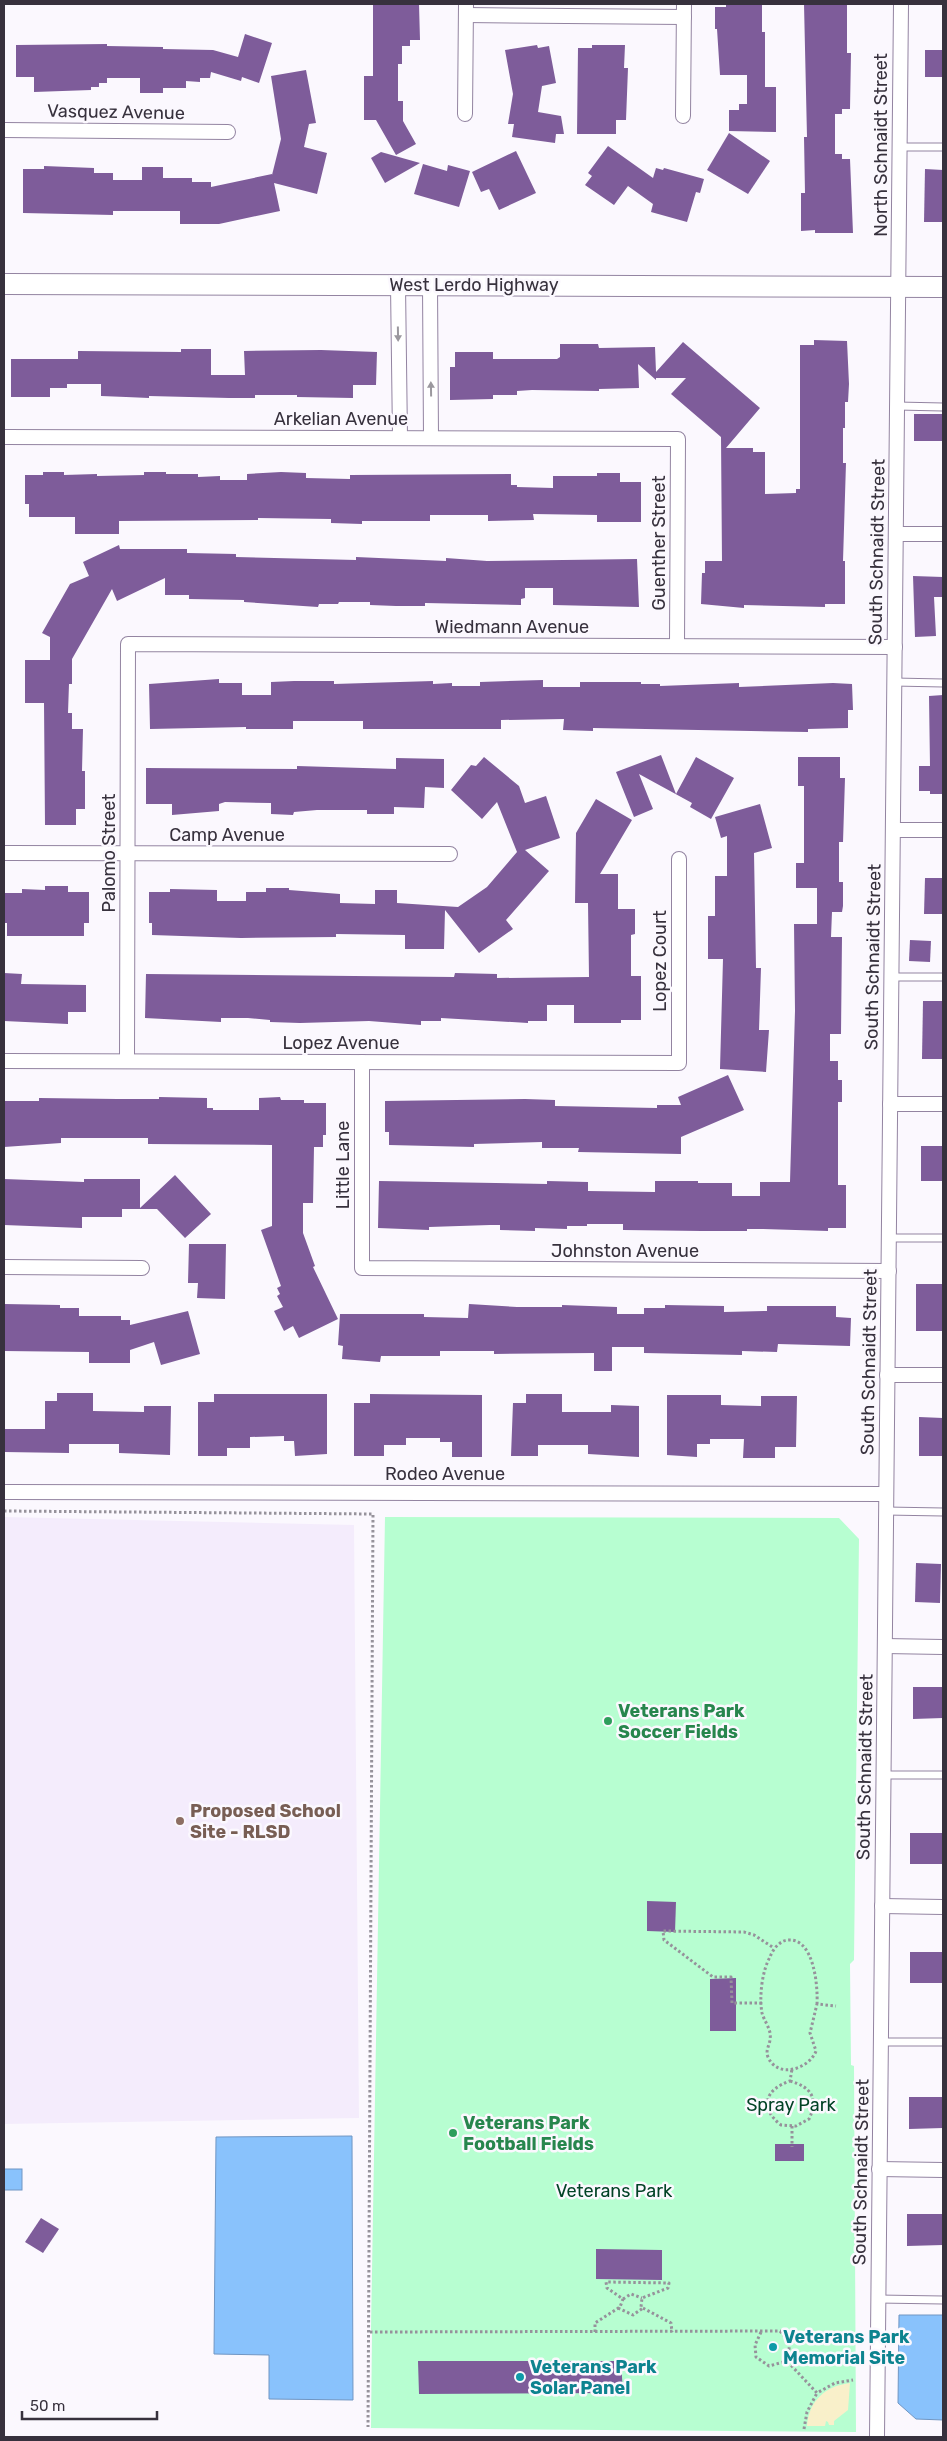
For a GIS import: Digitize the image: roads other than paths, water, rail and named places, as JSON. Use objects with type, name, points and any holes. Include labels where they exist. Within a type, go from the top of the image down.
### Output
[{"type":"main road","name":"West Lerdo Highway","points":[[4,284],[943,287]]},
{"type":"street","name":"North Schnaidt Street","points":[[898,287],[900,4]]},
{"type":"street","points":[[465,114],[466,9],[684,10],[683,116]]},
{"type":"street","name":"Vasquez Avenue","points":[[4,130],[228,132]]},
{"type":"street","points":[[398,285],[400,438]]},
{"type":"street","points":[[430,285],[431,438]]},
{"type":"street","name":"South Schnaidt Street","points":[[877,2437],[898,287]]},
{"type":"street","name":"Arkelian Avenue","points":[[4,437],[678,439]]},
{"type":"street","name":"Guenther Street","points":[[677,646],[678,439]]},
{"type":"street","points":[[896,534],[943,534]]},
{"type":"street","name":"Wiedmann Avenue","points":[[128,644],[895,647]]},
{"type":"street","name":"Palomo Street","points":[[127,1061],[128,644]]},
{"type":"street","points":[[893,830],[943,830]]},
{"type":"street","name":"Camp Avenue","points":[[4,853],[450,854]]},
{"type":"street","name":"Lopez Court","points":[[679,1063],[680,859]]},
{"type":"street","name":"Lopez Avenue","points":[[4,1061],[679,1063]]},
{"type":"street","name":"Little Lane","points":[[362,1062],[362,1268]]},
{"type":"street","points":[[890,1104],[943,1104]]},
{"type":"street","points":[[4,1267],[142,1268]]},
{"type":"street","name":"Johnston Avenue","points":[[362,1268],[888,1270]]},
{"type":"street","points":[[887,1375],[943,1375]]},
{"type":"street","name":"Rodeo Avenue","points":[[4,1492],[886,1494]]},
{"type":"street","points":[[885,1646],[943,1647]]},
{"type":"street","points":[[882,1906],[943,1907]]},
{"type":"street","points":[[880,2169],[943,2170]]},
{"type":"lane","points":[[900,147],[943,147]]},
{"type":"lane","points":[[897,406],[943,407]]},
{"type":"lane","points":[[894,682],[943,683]]},
{"type":"lane","points":[[892,977],[943,977]]},
{"type":"lane","points":[[889,1238],[943,1238]]},
{"type":"lane","points":[[886,1511],[943,1512]]},
{"type":"lane","points":[[883,1775],[943,1775]]},
{"type":"lane","points":[[881,2042],[943,2042]]},
{"type":"lane","points":[[878,2299],[943,2300]]},
{"type":"water","points":[[352,2136],[353,2400],[269,2399],[269,2355],[214,2354],[216,2137]]},
{"type":"water","points":[[4,2169],[22,2169],[22,2190],[4,2190]]},
{"type":"water","points":[[899,2315],[943,2315],[943,2420],[916,2419],[898,2403]]},
{"type":"place","name":"Veterans Park Soccer Fields","points":[[608,1721]]},
{"type":"place","name":"Proposed School Site - RLSD","points":[[180,1821]]},
{"type":"place","name":"Veterans Park Football Fields","points":[[453,2133]]},
{"type":"place","name":"Veterans Park Memorial Site","points":[[773,2347]]},
{"type":"place","name":"Veterans Park Solar Panel","points":[[520,2377]]},
{"type":"park label","name":"Spray Park","points":[[791,2105]]},
{"type":"park label","name":"Veterans Park","points":[[614,2191]]}]
